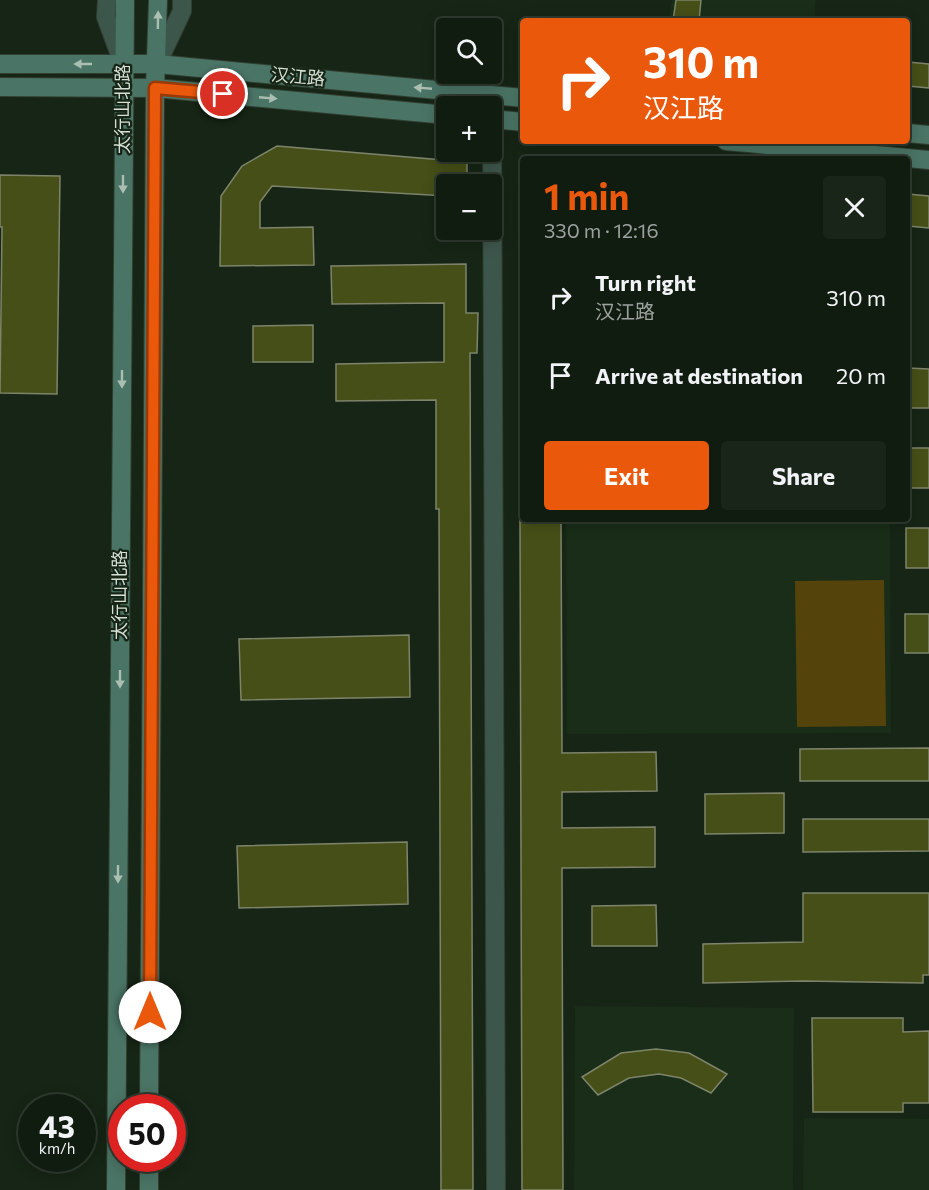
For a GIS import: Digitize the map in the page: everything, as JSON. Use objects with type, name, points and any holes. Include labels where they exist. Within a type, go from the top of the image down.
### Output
[{"type":"main road","name":"太行山北路","points":[[116,1190],[125,0]]},
{"type":"main road","name":"太行山北路","points":[[149,1094],[155,88],[158,0]]},
{"type":"main road","name":"汉江路","points":[[0,64],[157,64],[520,98]]},
{"type":"main road","name":"汉江路","points":[[0,87],[155,88],[436,114]]},
{"type":"main road","points":[[502,120],[520,122]]},
{"type":"main road","points":[[910,133],[929,135]]},
{"type":"main road","points":[[758,144],[886,156]]},
{"type":"main road","points":[[910,158],[929,160]]},
{"type":"main road","points":[[149,1172],[149,1190]]},
{"type":"street","points":[[107,0],[106,17],[123,63]]},
{"type":"street","points":[[157,64],[182,11],[182,0]]},
{"type":"street","points":[[492,162],[496,1190]]},
{"type":"shaded area","points":[[672,0],[816,0],[814,18],[669,18]]},
{"type":"shaded area","points":[[566,522],[890,522],[891,733],[567,734]]},
{"type":"shaded area","points":[[884,580],[886,726],[797,727],[795,581]]},
{"type":"shaded area","points":[[575,1006],[794,1008],[793,1190],[574,1190]]},
{"type":"shaded area","points":[[804,1118],[929,1119],[929,1190],[803,1190]]},
{"type":"building","points":[[676,0],[701,0],[699,18],[673,18]]},
{"type":"building","points":[[910,62],[929,64],[929,88],[910,86]]},
{"type":"building","points":[[277,146],[436,159],[436,162],[467,162],[467,174],[436,174],[436,195],[272,186],[260,202],[260,228],[313,227],[314,265],[220,266],[221,196],[242,166]]},
{"type":"building","points":[[0,175],[60,176],[57,394],[0,393],[2,227],[0,227]]},
{"type":"building","points":[[910,194],[929,196],[929,228],[910,226]]},
{"type":"building","points":[[466,264],[466,313],[478,313],[477,353],[470,353],[473,1190],[441,1190],[439,509],[436,509],[436,400],[336,401],[336,364],[444,362],[444,303],[332,304],[331,266]]},
{"type":"building","points":[[313,325],[313,362],[253,362],[253,326]]},
{"type":"building","points":[[910,368],[929,369],[929,408],[910,408]]},
{"type":"building","points":[[910,448],[929,448],[929,488],[910,488]]},
{"type":"building","points":[[520,522],[561,522],[562,753],[656,752],[657,791],[562,792],[562,828],[655,827],[655,867],[562,868],[563,1190],[522,1190]]},
{"type":"building","points":[[906,528],[929,528],[929,568],[906,568]]},
{"type":"building","points":[[905,614],[929,614],[929,653],[905,653]]},
{"type":"building","points":[[409,635],[410,697],[241,700],[239,639]]},
{"type":"building","points":[[929,748],[929,781],[800,781],[800,749]]},
{"type":"building","points":[[784,793],[784,833],[705,834],[705,794]]},
{"type":"building","points":[[803,819],[929,819],[929,851],[803,852]]},
{"type":"building","points":[[407,842],[408,904],[239,908],[237,846]]},
{"type":"building","points":[[803,893],[929,893],[929,975],[923,975],[923,983],[804,981],[703,983],[703,944],[803,942]]},
{"type":"building","points":[[656,905],[657,946],[592,946],[592,906]]},
{"type":"building","points":[[812,1018],[903,1018],[903,1032],[929,1031],[929,1103],[903,1103],[903,1112],[813,1112]]},
{"type":"building","points":[[656,1049],[689,1053],[727,1074],[711,1093],[681,1078],[659,1074],[629,1078],[598,1095],[582,1077],[621,1053]]},
{"type":"route","points":[[150,1012],[155,88],[223,94]]}]
